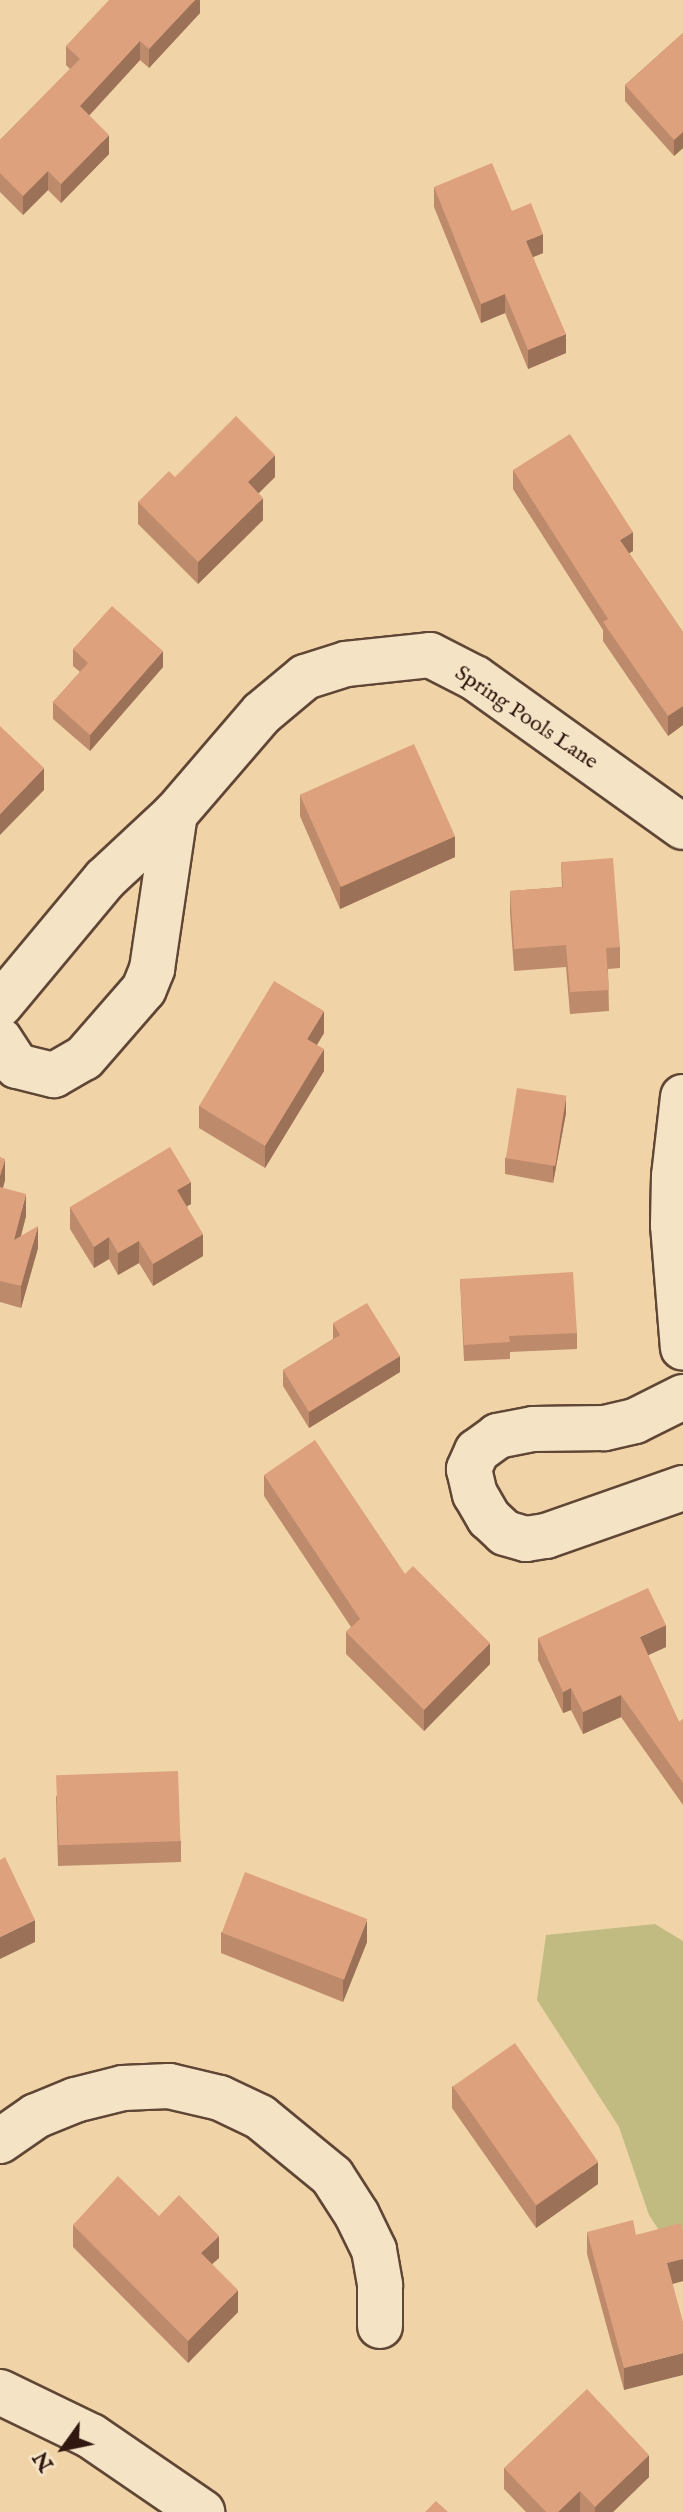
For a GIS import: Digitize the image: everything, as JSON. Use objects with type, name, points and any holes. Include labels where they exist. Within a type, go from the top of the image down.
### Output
[{"type":"street","name":"Spring Pools Lane","points":[[0,1005],[105,879],[175,814],[262,713],[305,677],[346,664],[430,655],[475,678],[683,827]]},
{"type":"street","points":[[0,1040],[17,1066],[54,1075],[84,1058],[144,989],[152,969],[175,814]]},
{"type":"street","points":[[683,1097],[674,1176],[673,1225],[683,1348]]},
{"type":"street","points":[[683,1397],[635,1421],[604,1428],[533,1429],[498,1436],[477,1451],[469,1469],[475,1494],[489,1518],[505,1533],[526,1539],[546,1536],[683,1488]]},
{"type":"street","points":[[0,2141],[36,2116],[75,2100],[123,2088],[169,2086],[220,2098],[260,2117],[332,2176],[357,2215],[374,2250],[380,2285],[380,2326]]},
{"type":"street","points":[[0,2392],[91,2436],[202,2512]]},
{"type":"shaded area","points":[[655,1924],[683,1941],[683,2267],[649,2215],[619,2127],[537,2000],[546,1935]]},
{"type":"building","points":[[109,0],[195,0],[149,49],[140,41],[80,106],[109,135],[61,184],[48,171],[23,196],[0,173],[0,140],[80,59],[66,46]]},
{"type":"building","points":[[683,33],[683,132],[674,140],[625,85]]},
{"type":"building","points":[[492,163],[512,211],[531,203],[543,234],[526,241],[566,334],[528,350],[505,294],[481,304],[434,187]]},
{"type":"building","points":[[236,416],[275,455],[248,482],[263,498],[198,562],[138,502],[169,471],[175,477]]},
{"type":"building","points":[[570,434],[633,532],[620,540],[683,632],[683,706],[668,716],[603,622],[608,619],[513,470]]},
{"type":"building","points":[[112,606],[163,651],[90,735],[53,702],[88,663],[73,649]]},
{"type":"building","points":[[0,726],[44,768],[0,814]]},
{"type":"building","points":[[414,744],[455,836],[341,887],[300,795]]},
{"type":"building","points":[[613,858],[620,947],[606,948],[609,990],[570,992],[566,945],[514,949],[510,891],[563,887],[561,862]]},
{"type":"building","points":[[274,981],[324,1011],[307,1039],[324,1049],[265,1146],[199,1106]]},
{"type":"building","points":[[517,1088],[566,1096],[555,1166],[506,1158]]},
{"type":"building","points":[[170,1147],[191,1182],[177,1190],[203,1234],[153,1264],[139,1241],[118,1253],[109,1237],[94,1247],[70,1207]]},
{"type":"building","points":[[0,1157],[5,1159],[0,1176]]},
{"type":"building","points":[[0,1187],[26,1194],[14,1240],[38,1226],[21,1286],[0,1281]]},
{"type":"building","points":[[573,1272],[577,1333],[509,1336],[510,1342],[464,1345],[460,1279]]},
{"type":"building","points":[[367,1303],[400,1356],[309,1412],[283,1370],[340,1335],[333,1323]]},
{"type":"building","points":[[315,1440],[405,1574],[413,1566],[490,1643],[424,1710],[346,1632],[360,1619],[264,1475]]},
{"type":"building","points":[[648,1588],[666,1625],[640,1637],[679,1722],[683,1719],[683,1783],[621,1695],[583,1712],[571,1688],[563,1692],[538,1638]]},
{"type":"building","points":[[178,1771],[180,1841],[59,1845],[56,1775]]},
{"type":"building","points":[[5,1857],[35,1920],[0,1937],[0,1860]]},
{"type":"building","points":[[245,1872],[367,1919],[344,1980],[222,1933]]},
{"type":"building","points":[[515,2043],[598,2162],[536,2205],[453,2087]]},
{"type":"building","points":[[118,2176],[159,2216],[179,2195],[219,2236],[201,2253],[238,2290],[188,2341],[73,2225]]},
{"type":"building","points":[[633,2220],[636,2235],[681,2223],[683,2259],[667,2263],[683,2322],[683,2353],[624,2368],[587,2232]]},
{"type":"building","points":[[587,2389],[649,2455],[595,2507],[580,2491],[558,2512],[546,2512],[504,2468]]},
{"type":"building","points":[[436,2501],[448,2512],[425,2512]]}]
